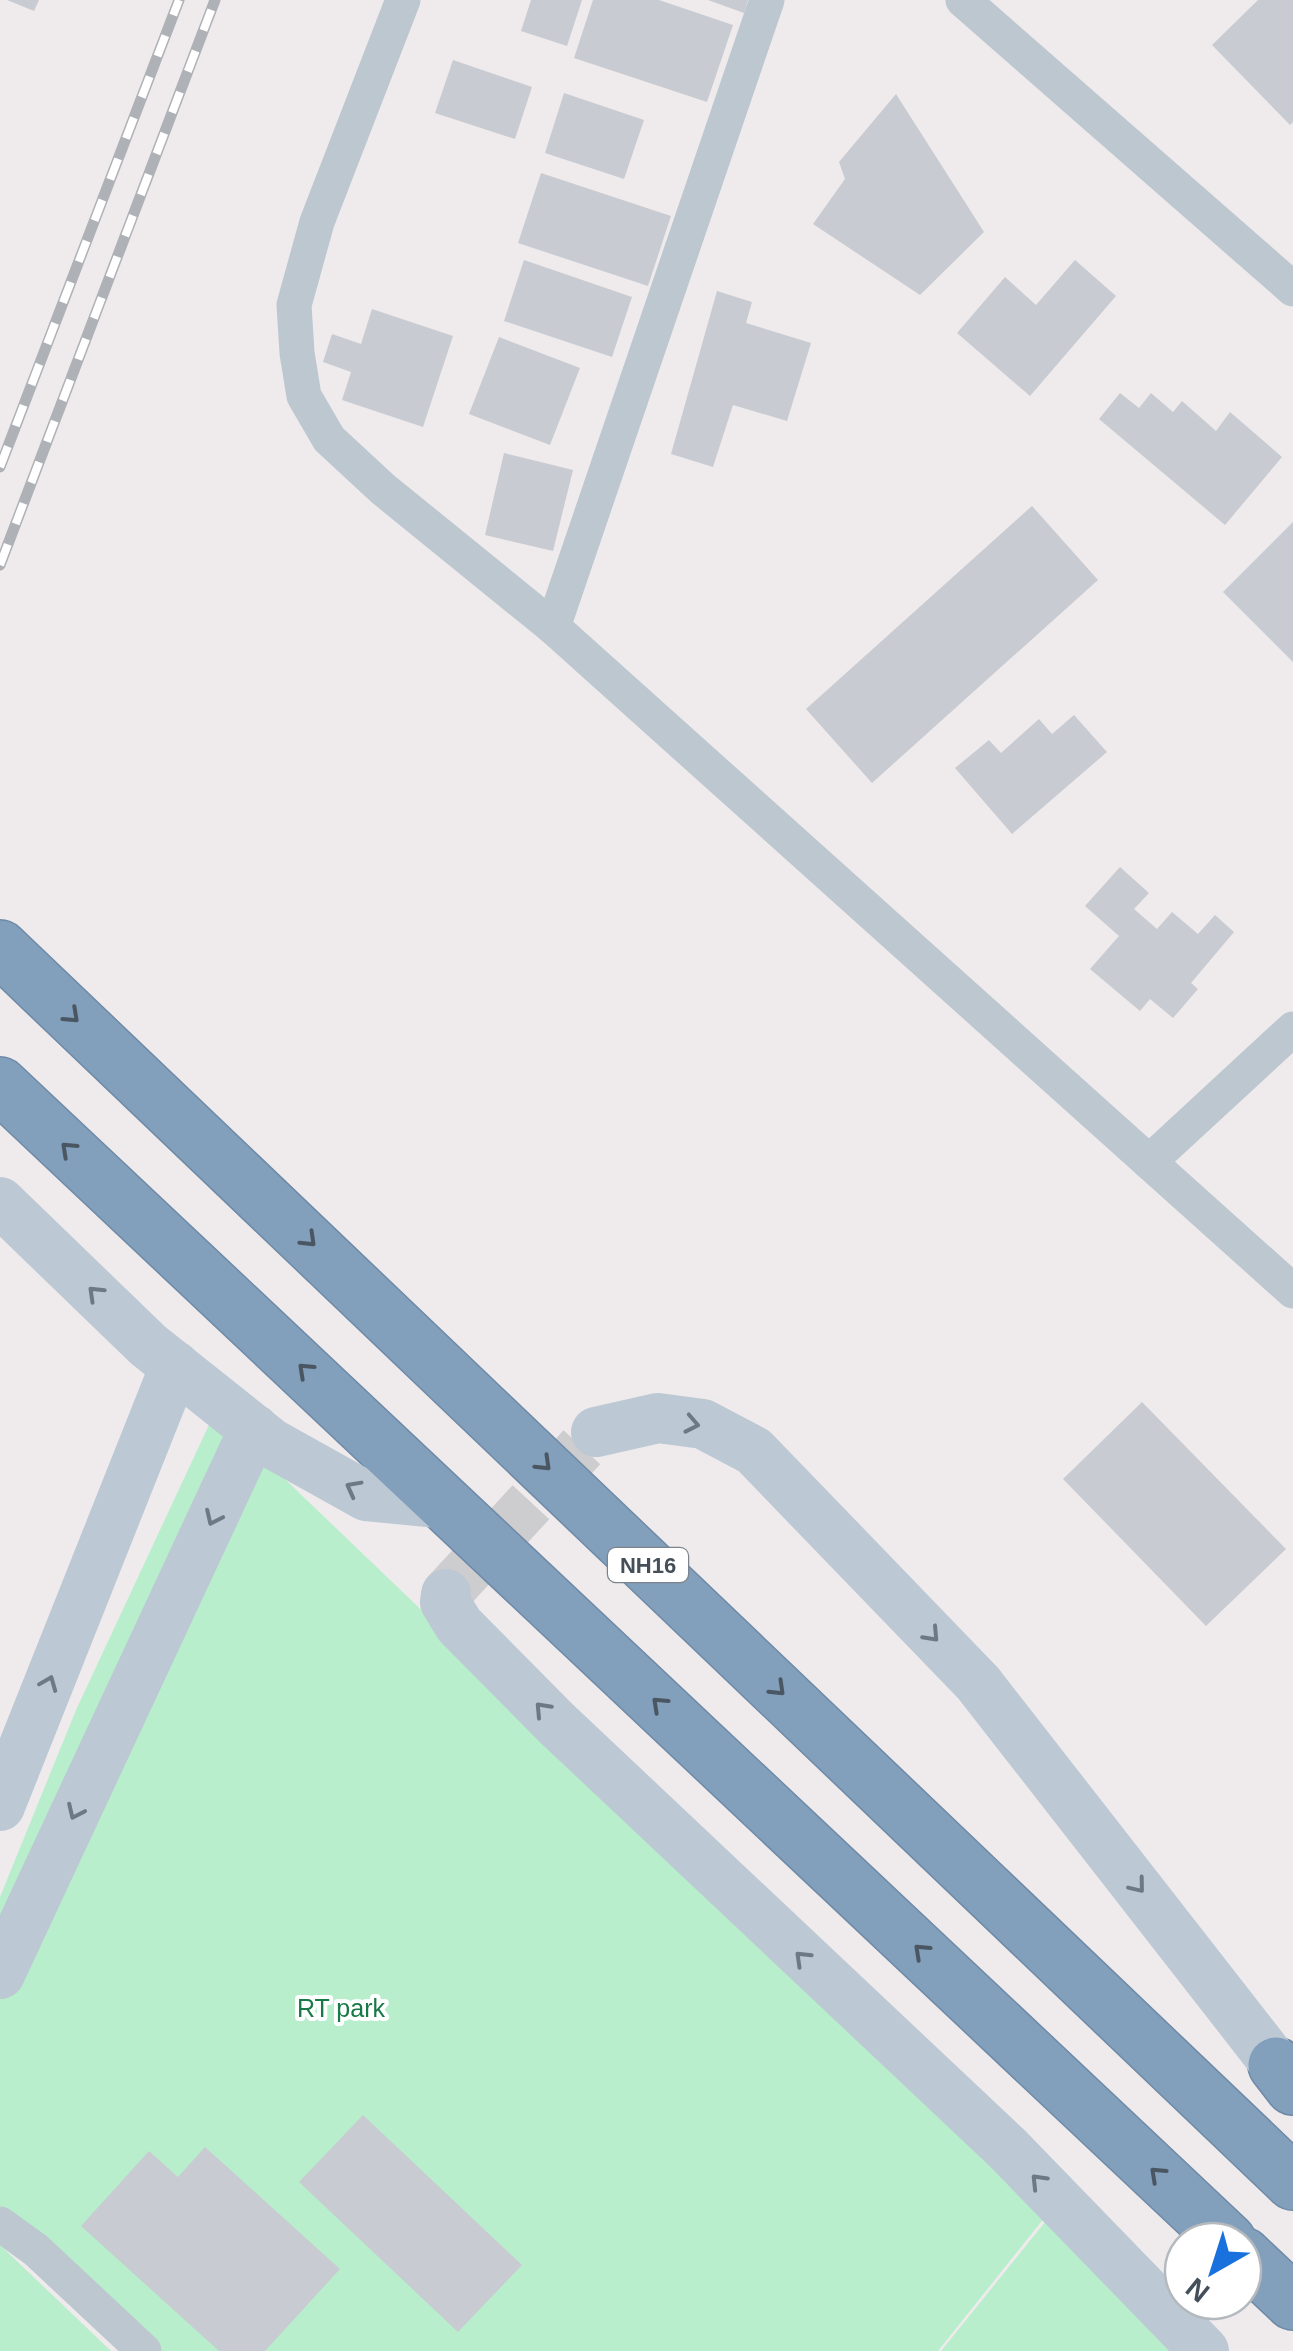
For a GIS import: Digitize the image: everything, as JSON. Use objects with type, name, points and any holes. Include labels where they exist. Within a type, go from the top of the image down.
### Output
[{"type":"highway","name":"NH16","points":[[1,949],[1293,2182]]},
{"type":"highway","points":[[0,1086],[1207,2221]]},
{"type":"highway","points":[[1263,2274],[1293,2302]]},
{"type":"street","points":[[403,0],[317,222],[294,304],[296,354],[304,396],[328,439],[553,627],[1293,1291]]},
{"type":"street","points":[[553,627],[768,0]]},
{"type":"street","points":[[963,0],[1293,289]]},
{"type":"street","points":[[1149,1162],[1293,1029]]},
{"type":"street","points":[[0,1202],[175,1366],[271,1443],[366,1496],[448,1504]]},
{"type":"street","points":[[0,1806],[175,1366]]},
{"type":"street","points":[[596,1432],[658,1418],[702,1424],[754,1451],[978,1683],[1287,2075]]},
{"type":"street","points":[[0,1974],[254,1430]]},
{"type":"street","points":[[446,1594],[445,1602],[459,1625],[556,1723],[1007,2148],[1204,2351]]},
{"type":"street","points":[[0,2224],[36,2250],[144,2351]]},
{"type":"green space","name":"RT park","points":[[215,1412],[1049,2212],[938,2351],[142,2351],[0,2225],[0,1897],[76,1710]]},
{"type":"green space","points":[[1062,2201],[1163,2300],[1163,2321],[1184,2321],[1215,2351],[941,2351]]},
{"type":"green space","points":[[0,2245],[111,2351],[0,2351]]},
{"type":"building","points":[[7,0],[39,0],[34,11]]},
{"type":"building","points":[[531,0],[582,0],[567,46],[521,31]]},
{"type":"building","points":[[593,0],[659,0],[733,25],[707,102],[574,58]]},
{"type":"building","points":[[708,0],[748,0],[744,13]]},
{"type":"building","points":[[1258,0],[1293,0],[1290,125],[1212,45]]},
{"type":"building","points":[[453,60],[532,87],[515,139],[435,113]]},
{"type":"building","points":[[564,93],[644,120],[624,179],[545,153]]},
{"type":"building","points":[[896,94],[984,232],[920,295],[813,224],[845,179],[839,162]]},
{"type":"building","points":[[541,173],[671,216],[648,286],[518,243]]},
{"type":"building","points":[[524,260],[632,297],[612,357],[504,321]]},
{"type":"building","points":[[1075,260],[1116,296],[1030,396],[957,333],[1005,277],[1036,305]]},
{"type":"building","points":[[717,291],[752,302],[746,323],[811,343],[787,421],[733,405],[713,467],[671,454]]},
{"type":"building","points":[[372,309],[453,336],[423,427],[342,400],[351,372],[323,362],[332,334],[361,344]]},
{"type":"building","points":[[499,337],[580,368],[550,445],[469,414]]},
{"type":"building","points":[[1120,393],[1139,408],[1151,393],[1173,412],[1182,401],[1216,431],[1230,412],[1282,457],[1225,525],[1099,419]]},
{"type":"building","points":[[504,453],[573,470],[553,551],[485,535]]},
{"type":"building","points":[[1032,506],[1098,580],[872,783],[806,709]]},
{"type":"building","points":[[1293,522],[1293,662],[1223,592]]},
{"type":"building","points":[[1074,715],[1107,752],[1012,834],[955,768],[989,740],[1001,753],[1039,719],[1052,734]]},
{"type":"building","points":[[1120,867],[1149,893],[1134,909],[1157,929],[1172,912],[1198,934],[1215,915],[1234,932],[1191,983],[1198,989],[1173,1018],[1150,999],[1140,1011],[1090,969],[1119,936],[1085,906]]},
{"type":"building","points":[[1142,1402],[1286,1549],[1206,1626],[1063,1479]]},
{"type":"building","points":[[363,2115],[522,2265],[458,2332],[299,2182]]},
{"type":"building","points":[[205,2147],[340,2269],[265,2351],[219,2351],[81,2226],[149,2151],[178,2177]]},
{"type":"tunnel","points":[[446,1594],[596,1432]]},
{"type":"railway","points":[[0,467],[179,0]]},
{"type":"railway","points":[[0,565],[215,0]]}]
